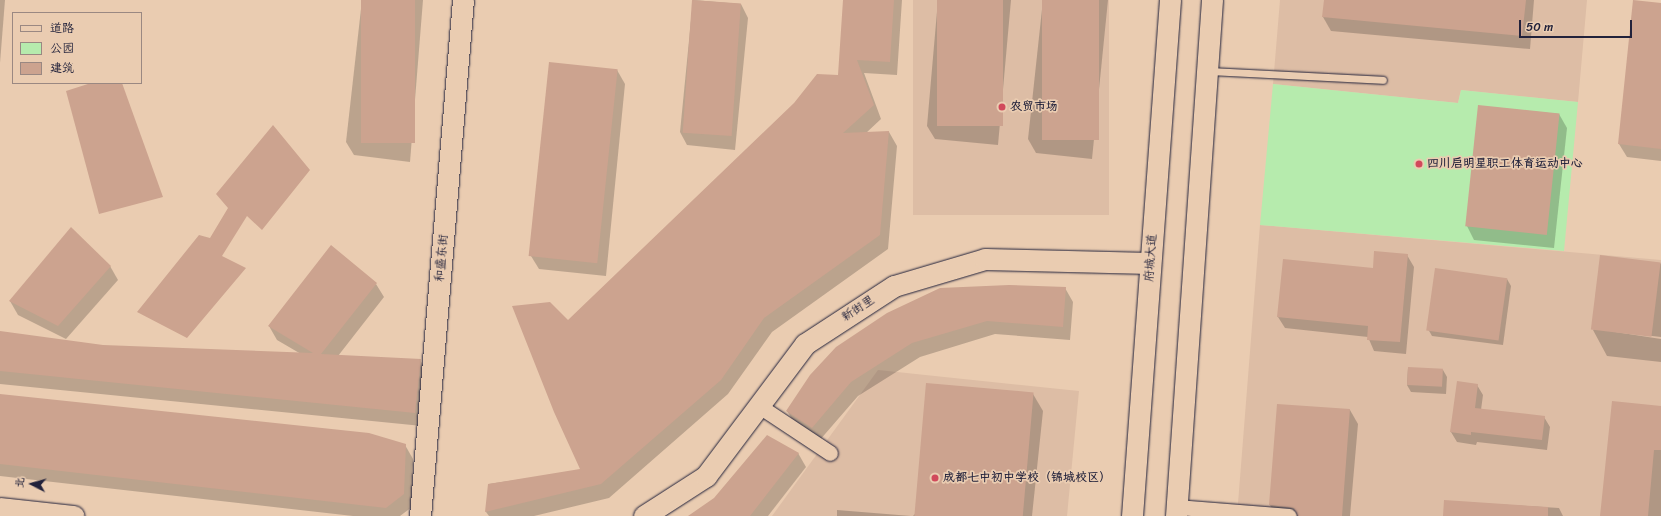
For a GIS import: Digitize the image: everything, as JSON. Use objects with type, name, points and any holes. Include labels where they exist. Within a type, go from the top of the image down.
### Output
[{"type":"street","name":"和盛东街","points":[[420,516],[463,0]]},
{"type":"street","name":"府城大道","points":[[1132,516],[1170,0]]},
{"type":"street","points":[[1212,0],[1177,511],[1290,516]]},
{"type":"street","name":"新街里","points":[[644,516],[706,476],[805,344],[894,286],[985,260],[1150,263]]},
{"type":"street","points":[[759,406],[830,453]]},
{"type":"street","points":[[0,508],[74,516]]},
{"type":"lane","points":[[1208,70],[1383,80]]},
{"type":"shaded area","name":"农贸市场","points":[[913,0],[1109,0],[1109,215],[913,215]]},
{"type":"shaded area","points":[[1280,0],[1587,0],[1578,102],[1461,90],[1458,103],[1273,84]]},
{"type":"shaded area","points":[[1260,225],[1661,260],[1661,516],[1237,516]]},
{"type":"shaded area","name":"成都七中初中学校（锦城校区）","points":[[878,370],[1079,391],[1067,516],[772,516]]},
{"type":"green space","name":"四川启明星职工体育运动中心","points":[[1273,84],[1458,103],[1461,90],[1578,102],[1564,251],[1260,225]]},
{"type":"building","points":[[361,0],[415,0],[415,143],[361,143]]},
{"type":"building","points":[[692,0],[741,3],[732,136],[683,133]]},
{"type":"building","points":[[843,0],[894,0],[890,62],[857,60],[874,105],[843,133],[889,131],[880,235],[764,318],[721,380],[601,484],[485,512],[488,484],[580,469],[554,412],[512,306],[550,302],[568,320],[794,103],[817,74],[838,75]]},
{"type":"building","points":[[937,0],[1003,0],[1003,126],[937,126]]},
{"type":"building","points":[[1042,0],[1099,0],[1099,140],[1042,140]]},
{"type":"building","points":[[1324,0],[1526,0],[1522,36],[1322,17]]},
{"type":"building","points":[[1633,0],[1661,3],[1661,149],[1618,144]]},
{"type":"building","points":[[549,62],[618,69],[597,263],[529,256]]},
{"type":"building","points":[[88,84],[122,84],[163,197],[99,214],[66,91]]},
{"type":"building","points":[[1478,105],[1560,114],[1547,235],[1465,226]]},
{"type":"building","points":[[273,125],[310,170],[262,230],[247,216],[222,256],[246,268],[187,338],[137,312],[199,235],[210,238],[228,208],[216,194]]},
{"type":"building","points":[[71,227],[111,266],[58,326],[9,301]]},
{"type":"building","points":[[331,245],[377,283],[321,354],[421,359],[415,413],[0,371],[0,331],[103,345],[313,353],[268,326]]},
{"type":"building","points":[[1374,251],[1408,254],[1400,342],[1367,340],[1368,326],[1277,317],[1283,259],[1373,268]]},
{"type":"building","points":[[1600,255],[1661,262],[1651,337],[1591,329]]},
{"type":"building","points":[[1435,268],[1507,278],[1499,341],[1426,330]]},
{"type":"building","points":[[1009,285],[1066,287],[1063,327],[987,321],[912,343],[851,382],[812,428],[786,411],[810,375],[836,347],[887,313],[940,288]]},
{"type":"building","points":[[1408,367],[1443,369],[1442,387],[1407,385]]},
{"type":"building","points":[[1457,381],[1478,384],[1475,408],[1545,416],[1542,440],[1471,432],[1471,435],[1450,432]]},
{"type":"building","points":[[926,383],[1034,392],[1023,516],[914,516]]},
{"type":"building","points":[[0,394],[369,433],[406,444],[404,494],[386,508],[0,464]]},
{"type":"building","points":[[1612,401],[1661,406],[1661,450],[1654,450],[1648,516],[1600,516]]},
{"type":"building","points":[[1277,404],[1350,409],[1342,516],[1298,516],[1294,508],[1269,505]]},
{"type":"building","points":[[767,435],[799,453],[750,516],[688,516],[714,498]]},
{"type":"building","points":[[1444,500],[1548,507],[1548,516],[1443,516]]},
{"type":"place","name":"农贸市场","points":[[1002,107]]},
{"type":"place","name":"四川启明星职工体育运动中心","points":[[1419,164]]},
{"type":"place","name":"成都七中初中学校（锦城校区）","points":[[935,478]]}]
